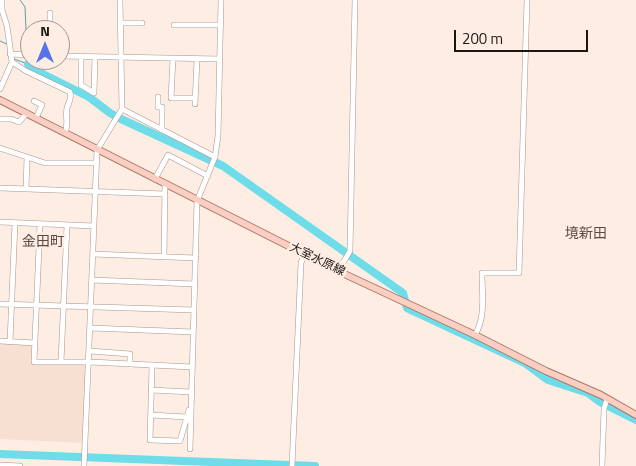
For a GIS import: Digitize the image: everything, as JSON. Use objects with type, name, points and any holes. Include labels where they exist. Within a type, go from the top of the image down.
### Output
[{"type":"main road","name":"大室水原線","points":[[0,100],[338,271],[475,335],[606,402],[636,415]]},
{"type":"street","points":[[1,85],[12,62],[7,26],[2,10],[2,0]]},
{"type":"street","points":[[84,466],[90,362],[97,150],[122,109],[120,0]]},
{"type":"street","points":[[190,449],[198,201],[215,157],[218,136],[221,0]]},
{"type":"street","points":[[338,271],[350,251],[355,0]]},
{"type":"street","points":[[475,335],[480,327],[482,316],[482,273],[519,273],[526,0]]},
{"type":"street","points":[[50,13],[50,20]]},
{"type":"street","points":[[120,23],[142,23]]},
{"type":"street","points":[[174,25],[221,26]]},
{"type":"street","points":[[10,54],[20,54]]},
{"type":"street","points":[[70,56],[220,59]]},
{"type":"street","points":[[81,56],[81,85],[94,93],[95,57]]},
{"type":"street","points":[[173,58],[171,98],[195,101],[197,59]]},
{"type":"street","points":[[12,62],[26,71],[70,92],[71,98],[67,109],[68,122],[65,133]]},
{"type":"street","points":[[158,97],[158,106],[162,106],[162,130]]},
{"type":"street","points":[[34,101],[42,105],[36,118]]},
{"type":"street","points":[[122,109],[215,157]]},
{"type":"street","points":[[0,119],[19,122],[27,113]]},
{"type":"street","points":[[0,148],[45,163],[96,163]]},
{"type":"street","points":[[155,179],[168,155],[208,176]]},
{"type":"street","points":[[26,189],[27,157]]},
{"type":"street","points":[[164,257],[165,184]]},
{"type":"street","points":[[0,188],[165,194]]},
{"type":"street","points":[[0,222],[94,226]]},
{"type":"street","points":[[10,342],[15,223]]},
{"type":"street","points":[[40,224],[34,362],[90,362],[192,367]]},
{"type":"street","points":[[61,362],[67,225]]},
{"type":"street","points":[[93,254],[196,258]]},
{"type":"street","points":[[292,466],[301,263],[304,254]]},
{"type":"street","points":[[92,280],[195,284]]},
{"type":"street","points":[[0,304],[194,310]]},
{"type":"street","points":[[91,328],[193,332]]},
{"type":"street","points":[[0,342],[35,342]]},
{"type":"street","points":[[90,352],[130,354],[130,364]]},
{"type":"street","points":[[152,365],[150,440],[180,441],[191,403]]},
{"type":"street","points":[[152,390],[191,392]]},
{"type":"street","points":[[602,466],[606,402]]},
{"type":"street","points":[[151,415],[187,417]]},
{"type":"street","points":[[0,465],[20,466]]},
{"type":"shaded area","points":[[0,343],[33,344],[33,363],[87,365],[85,443],[0,439]]},
{"type":"waterway","points":[[20,0],[25,7],[26,20]]},
{"type":"waterway","points":[[0,41],[9,45]]},
{"type":"waterway","points":[[14,59],[20,61]]},
{"type":"waterway","points":[[35,70],[89,97],[121,119],[223,166],[403,293],[407,308],[525,363],[548,380],[588,393],[600,402],[636,420]]},
{"type":"waterway","points":[[0,454],[315,466]]},
{"type":"district","name":"境新田","points":[[586,235]]},
{"type":"district","name":"金田町","points":[[43,243]]}]
